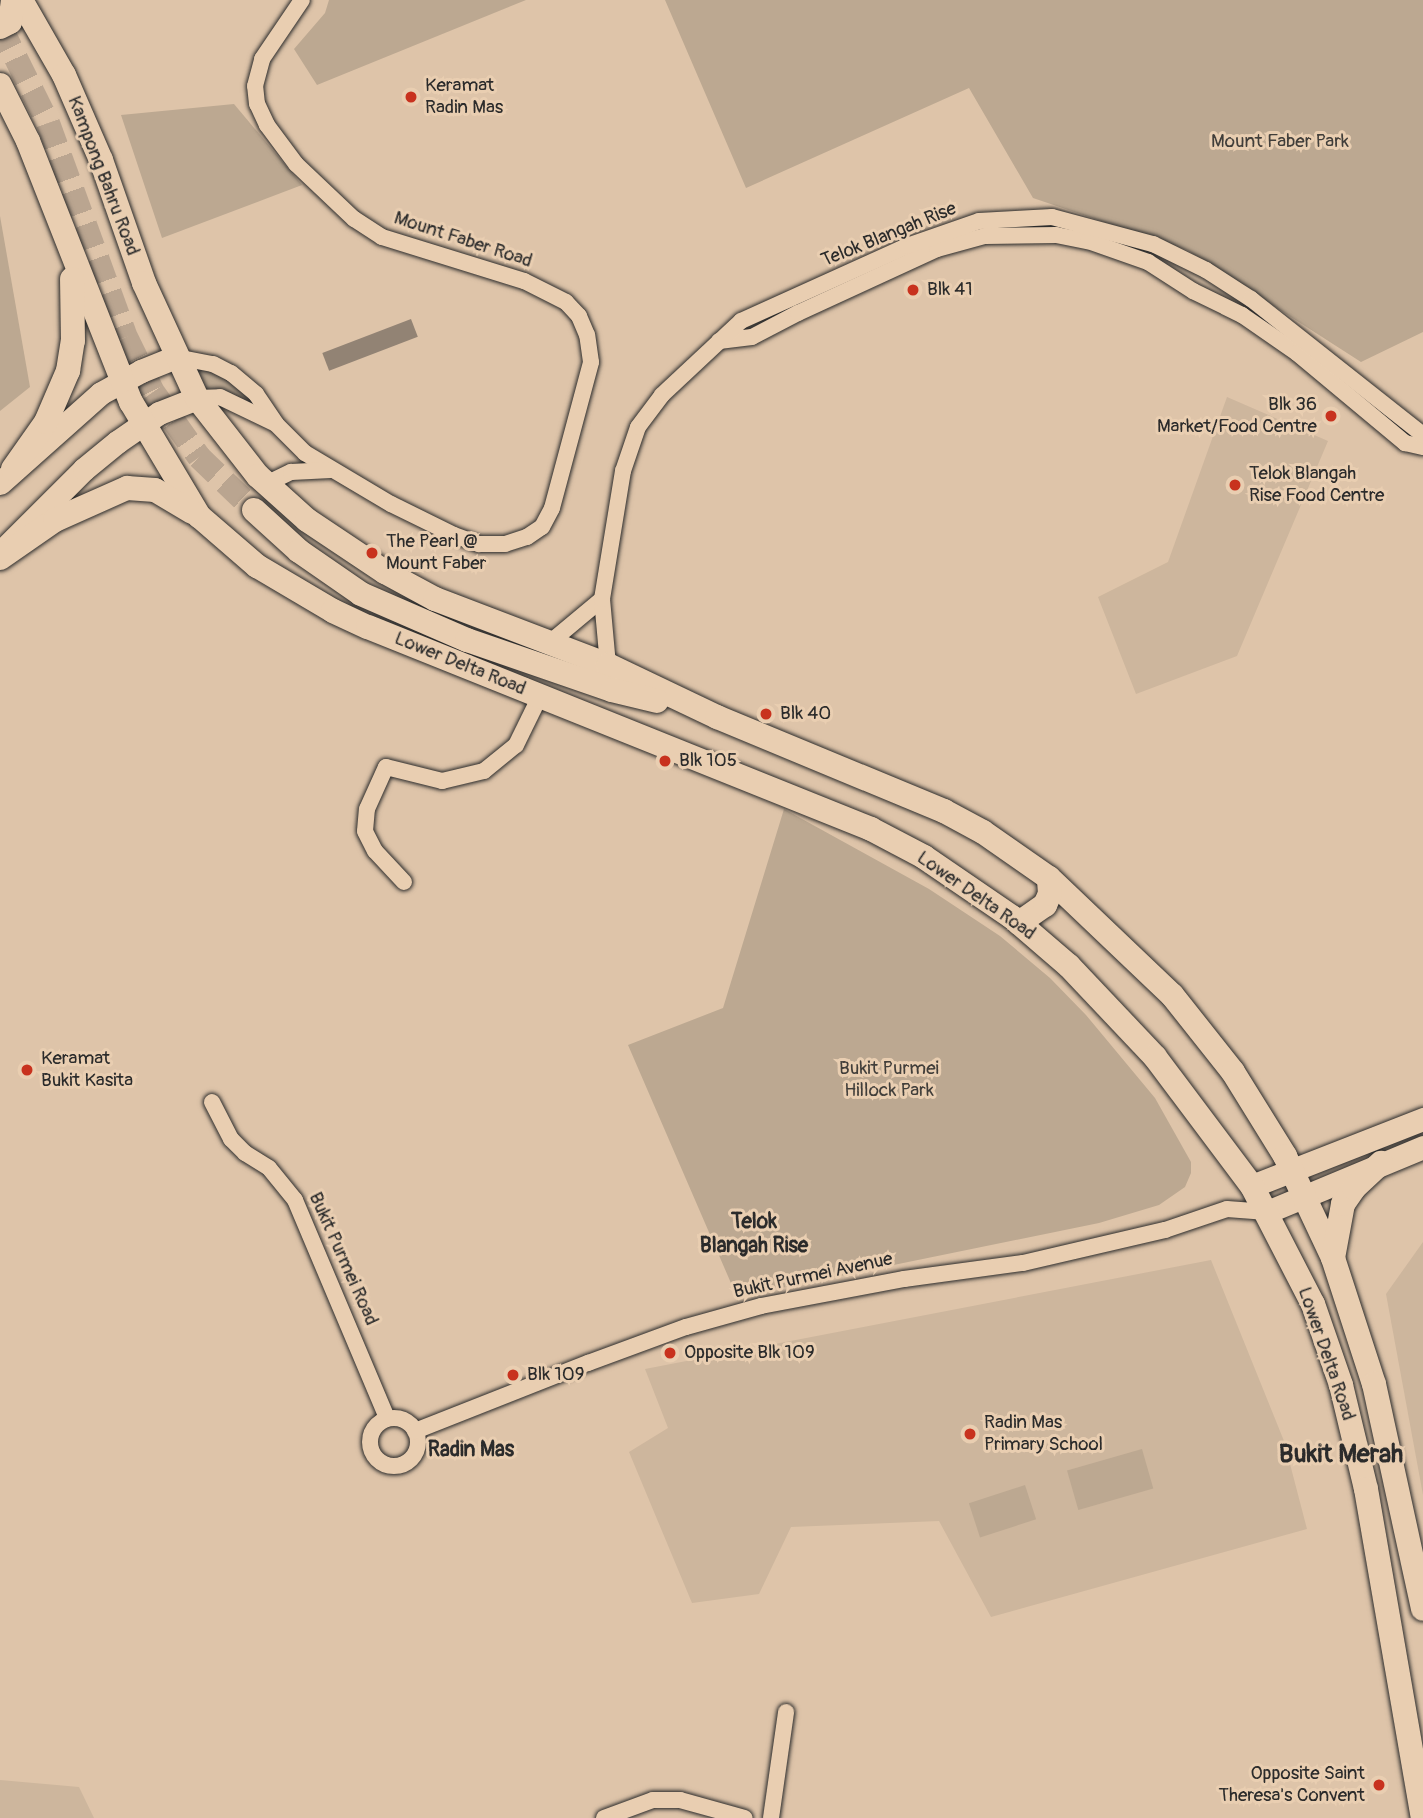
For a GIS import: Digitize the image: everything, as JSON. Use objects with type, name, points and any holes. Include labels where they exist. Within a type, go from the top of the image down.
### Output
[{"type":"main road","points":[[0,27],[10,22],[13,0]]},
{"type":"main road","name":"Kampong Bahru Road","points":[[21,0],[64,75],[101,160],[135,260],[176,357],[197,398]]},
{"type":"main road","points":[[0,85],[28,141],[120,382],[143,423]]},
{"type":"main road","points":[[7,476],[46,422],[68,371],[75,311],[69,253]]},
{"type":"main road","points":[[7,476],[83,406],[120,382],[176,357]]},
{"type":"main road","points":[[0,556],[85,469],[143,423],[197,398]]},
{"type":"main road","name":"Lower Delta Road","points":[[197,398],[266,484],[307,520],[385,572],[435,599],[547,645],[608,666],[717,717],[944,811],[983,832],[1049,878],[1119,942],[1205,1035],[1293,1169],[1306,1197],[1333,1258],[1374,1384],[1423,1609]]},
{"type":"main road","name":"Lower Delta Road","points":[[143,423],[199,516],[257,566],[333,611],[416,648],[871,829],[924,858],[1019,923],[1069,966],[1132,1030],[1252,1186],[1313,1304],[1341,1385],[1366,1489],[1423,1818]]},
{"type":"main road","points":[[0,556],[55,520],[127,488],[155,490],[199,516]]},
{"type":"main road","points":[[254,510],[299,551],[361,594],[422,622],[612,690],[717,717]]},
{"type":"main road","points":[[1019,923],[1045,905],[1050,894],[1049,878]]},
{"type":"main road","points":[[1252,1186],[1423,1119]]},
{"type":"main road","points":[[1267,1212],[1423,1147]]},
{"type":"main road","points":[[1333,1258],[1343,1204],[1354,1188],[1381,1163]]},
{"type":"street","name":"Mount Faber Road","points":[[176,357],[213,364],[231,373],[256,394],[276,424],[305,453],[391,504],[466,540],[479,544],[505,544],[527,537],[542,527],[552,508],[591,362],[587,335],[579,316],[566,302],[524,281],[382,237],[354,219],[296,164],[280,144],[257,104],[257,72],[302,0]]},
{"type":"street","name":"Telok Blangah Rise","points":[[608,666],[602,599],[623,471],[638,427],[662,395],[741,321],[907,246],[978,221],[1052,217],[1153,244],[1206,270],[1251,299],[1423,435]]},
{"type":"street","name":"Telok Blangah Rise","points":[[719,341],[752,337],[937,249],[985,236],[1043,235],[1088,241],[1148,262],[1193,291],[1242,315],[1297,353],[1396,437],[1405,443],[1423,447]]},
{"type":"street","points":[[1193,291],[1206,270]]},
{"type":"street","name":"Mount Faber Road","points":[[197,398],[220,397],[276,424]]},
{"type":"street","points":[[266,484],[291,472],[331,470]]},
{"type":"street","points":[[547,645],[602,599]]},
{"type":"street","points":[[404,882],[375,851],[365,831],[367,809],[386,768],[442,781],[484,771],[516,745],[540,696]]},
{"type":"street","name":"Bukit Purmei Road","points":[[212,1102],[231,1139],[278,1177],[295,1200],[387,1418]]},
{"type":"street","points":[[1233,1208],[1252,1186]]},
{"type":"street","name":"Bukit Purmei Avenue","points":[[415,1431],[588,1363],[733,1314],[904,1279],[1023,1263],[1165,1230],[1233,1208],[1267,1212]]},
{"type":"street","points":[[387,1418],[403,1420],[415,1431],[417,1447],[413,1455],[399,1465],[383,1463],[372,1451],[370,1435],[380,1422],[387,1418]]},
{"type":"street","points":[[771,1818],[786,1712]]},
{"type":"street","points":[[604,1818],[653,1800],[680,1800],[745,1818]]},
{"type":"shaded area","points":[[411,319],[418,337],[329,371],[322,353]]},
{"type":"shaded area","points":[[1227,397],[1328,441],[1237,656],[1136,694],[1098,597],[1168,562]]},
{"type":"shaded area","points":[[1423,1242],[1423,1495],[1386,1294]]},
{"type":"shaded area","name":"Radin Mas Primary School","points":[[1211,1260],[1284,1441],[1307,1529],[991,1617],[939,1521],[791,1527],[759,1594],[692,1603],[629,1452],[668,1428],[645,1369]]},
{"type":"shaded area","points":[[0,1780],[79,1787],[94,1818],[0,1818]]},
{"type":"green space","points":[[329,0],[526,0],[317,85],[294,49],[325,13]]},
{"type":"green space","name":"Mount Faber Park","points":[[665,0],[1423,0],[1423,332],[1361,362],[1187,250],[1033,198],[969,88],[746,188]]},
{"type":"green space","points":[[234,104],[302,185],[162,238],[121,115]]},
{"type":"green space","points":[[0,216],[30,387],[0,411]]},
{"type":"green space","points":[[193,359],[213,364],[276,424],[197,398]]},
{"type":"green space","name":"Bukit Purmei Hillock Park","points":[[784,809],[929,889],[1000,936],[1050,978],[1086,1015],[1155,1098],[1191,1162],[1191,1173],[1185,1187],[1159,1205],[1099,1223],[737,1297],[628,1045],[723,1008]]},
{"type":"green space","points":[[1142,1449],[1153,1488],[1078,1510],[1067,1470]]},
{"type":"green space","points":[[1025,1485],[1036,1519],[980,1537],[969,1503]]},
{"type":"tunnel","points":[[0,26],[48,123],[126,337],[153,392],[199,457],[254,510]]},
{"type":"place","name":"Keramat Radin Mas","points":[[411,97]]},
{"type":"place","name":"Blk 41","points":[[913,290]]},
{"type":"place","name":"Blk 36 Market/Food Centre","points":[[1331,416]]},
{"type":"place","name":"Telok Blangah Rise Food Centre","points":[[1235,485]]},
{"type":"place","name":"The Pearl @ Mount Faber","points":[[372,553]]},
{"type":"place","name":"Blk 40","points":[[766,714]]},
{"type":"place","name":"Blk 105","points":[[665,761]]},
{"type":"place","name":"Keramat Bukit Kasita","points":[[27,1070]]},
{"type":"place","name":"Opposite Blk 109","points":[[670,1353]]},
{"type":"place","name":"Blk 109","points":[[513,1375]]},
{"type":"place","name":"Radin Mas Primary School","points":[[970,1434]]},
{"type":"place","name":"Opposite Saint Theresa's Convent","points":[[1379,1785]]},
{"type":"district","name":"Telok Blangah Rise","points":[[754,1234]]},
{"type":"district","name":"Radin Mas","points":[[471,1450]]},
{"type":"district","name":"Bukit Merah","points":[[1341,1455]]}]
